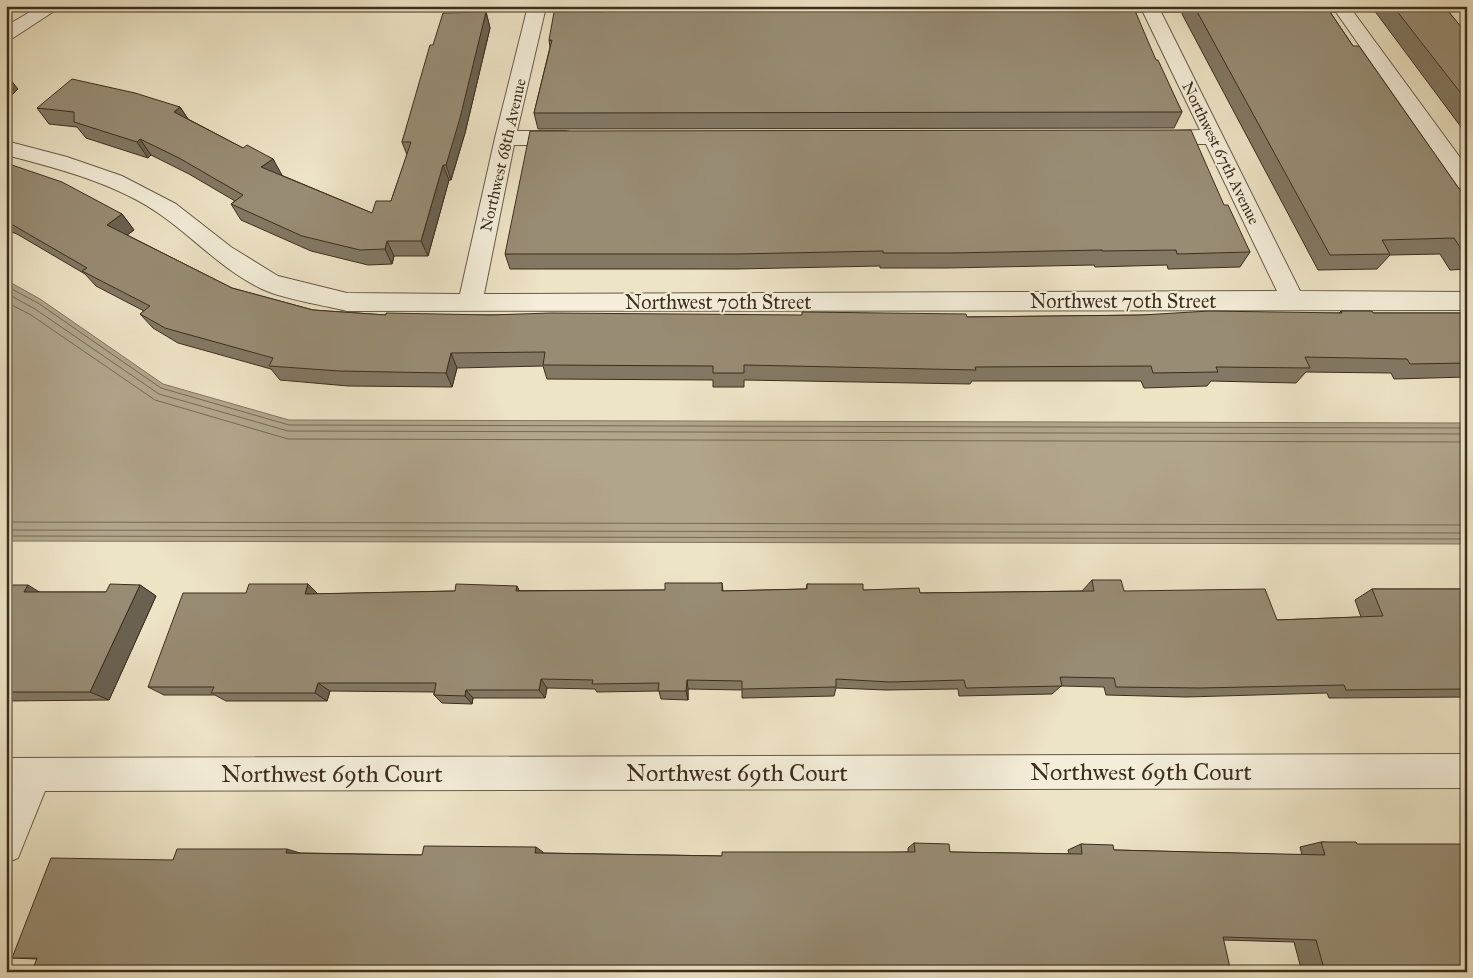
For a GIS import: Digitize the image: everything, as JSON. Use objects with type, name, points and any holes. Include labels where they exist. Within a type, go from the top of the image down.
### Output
[{"type":"street","points":[[6,15],[21,6]]},
{"type":"street","points":[[6,34],[53,6]]},
{"type":"street","points":[[536,6],[655,7]]},
{"type":"street","name":"Northwest 68th Avenue","points":[[470,304],[505,138],[536,6]]},
{"type":"street","points":[[1080,7],[1235,7]]},
{"type":"street","name":"Northwest 67th Avenue","points":[[1149,7],[1293,300]]},
{"type":"street","points":[[1274,7],[1340,7],[1467,183]]},
{"type":"street","points":[[1133,137],[1212,137]]},
{"type":"street","points":[[505,138],[585,138]]},
{"type":"street","name":"Northwest 70th Street","points":[[6,148],[69,165],[137,193],[168,209],[223,253],[271,283],[347,302],[470,304],[1293,300],[1467,301]]},
{"type":"street","name":"Northwest 69th Court","points":[[21,775],[1467,771]]},
{"type":"street","points":[[6,846],[21,775]]},
{"type":"water","points":[[6,280],[40,299],[163,384],[289,420],[1467,423],[1467,544],[6,541]]},
{"type":"building","points":[[605,6],[1133,6],[1156,60],[1158,60],[1182,112],[534,113],[552,40],[549,40],[554,12],[604,12]]},
{"type":"building","points":[[1194,6],[1326,6],[1353,46],[1359,46],[1467,200],[1467,255],[1465,255],[1454,238],[1382,240],[1390,254],[1330,255]]},
{"type":"building","points":[[1393,6],[1444,6],[1467,34],[1467,101]]},
{"type":"building","points":[[486,12],[460,118],[446,165],[443,165],[421,241],[387,241],[385,249],[360,250],[302,236],[231,204],[243,195],[179,158],[140,139],[137,142],[74,122],[74,112],[37,108],[72,79],[135,93],[180,107],[174,112],[243,148],[247,145],[273,159],[261,167],[372,213],[376,201],[391,201],[411,142],[402,142],[430,45],[433,45],[443,13]]},
{"type":"building","points":[[1191,130],[1224,205],[1228,205],[1250,252],[1177,254],[1176,250],[1102,250],[952,253],[883,253],[883,251],[737,254],[505,254],[530,131]]},
{"type":"building","points":[[6,163],[62,182],[122,214],[107,225],[232,288],[313,310],[386,315],[386,313],[491,315],[551,313],[802,315],[802,312],[966,314],[967,317],[1142,315],[1209,311],[1467,313],[1467,363],[1410,364],[1407,359],[1305,357],[1310,368],[1216,367],[1218,372],[1153,373],[1151,366],[975,367],[976,370],[744,365],[744,373],[713,373],[713,366],[543,365],[545,352],[451,353],[446,373],[339,371],[269,366],[273,358],[165,328],[140,314],[150,306],[82,271],[87,268],[6,221]]},
{"type":"building","points":[[1092,580],[1121,580],[1124,591],[1265,589],[1277,620],[1383,616],[1372,589],[1467,589],[1467,689],[1346,690],[1344,685],[1200,688],[1116,687],[1114,678],[1060,677],[1062,686],[966,688],[964,680],[890,682],[836,679],[836,687],[742,689],[742,681],[687,680],[686,691],[658,691],[659,683],[592,684],[593,680],[541,679],[539,690],[466,690],[465,696],[434,695],[436,683],[318,683],[315,693],[211,693],[214,687],[148,687],[183,593],[246,593],[249,584],[308,584],[305,594],[455,591],[456,584],[517,586],[516,591],[665,590],[665,583],[722,583],[722,591],[807,589],[807,584],[863,584],[863,590],[919,588],[920,593],[1094,591]]},
{"type":"building","points":[[110,584],[140,585],[90,692],[6,692],[6,585],[28,585],[24,592],[106,592]]},
{"type":"building","points":[[1321,842],[1356,842],[1357,844],[1467,844],[1467,972],[1325,972],[1316,940],[1223,937],[1231,972],[32,972],[37,958],[12,958],[51,858],[173,860],[177,849],[287,849],[286,853],[422,855],[424,846],[536,847],[535,853],[722,856],[722,852],[915,852],[914,843],[949,844],[950,852],[1082,854],[1081,844],[1113,845],[1114,850],[1325,855]]}]
